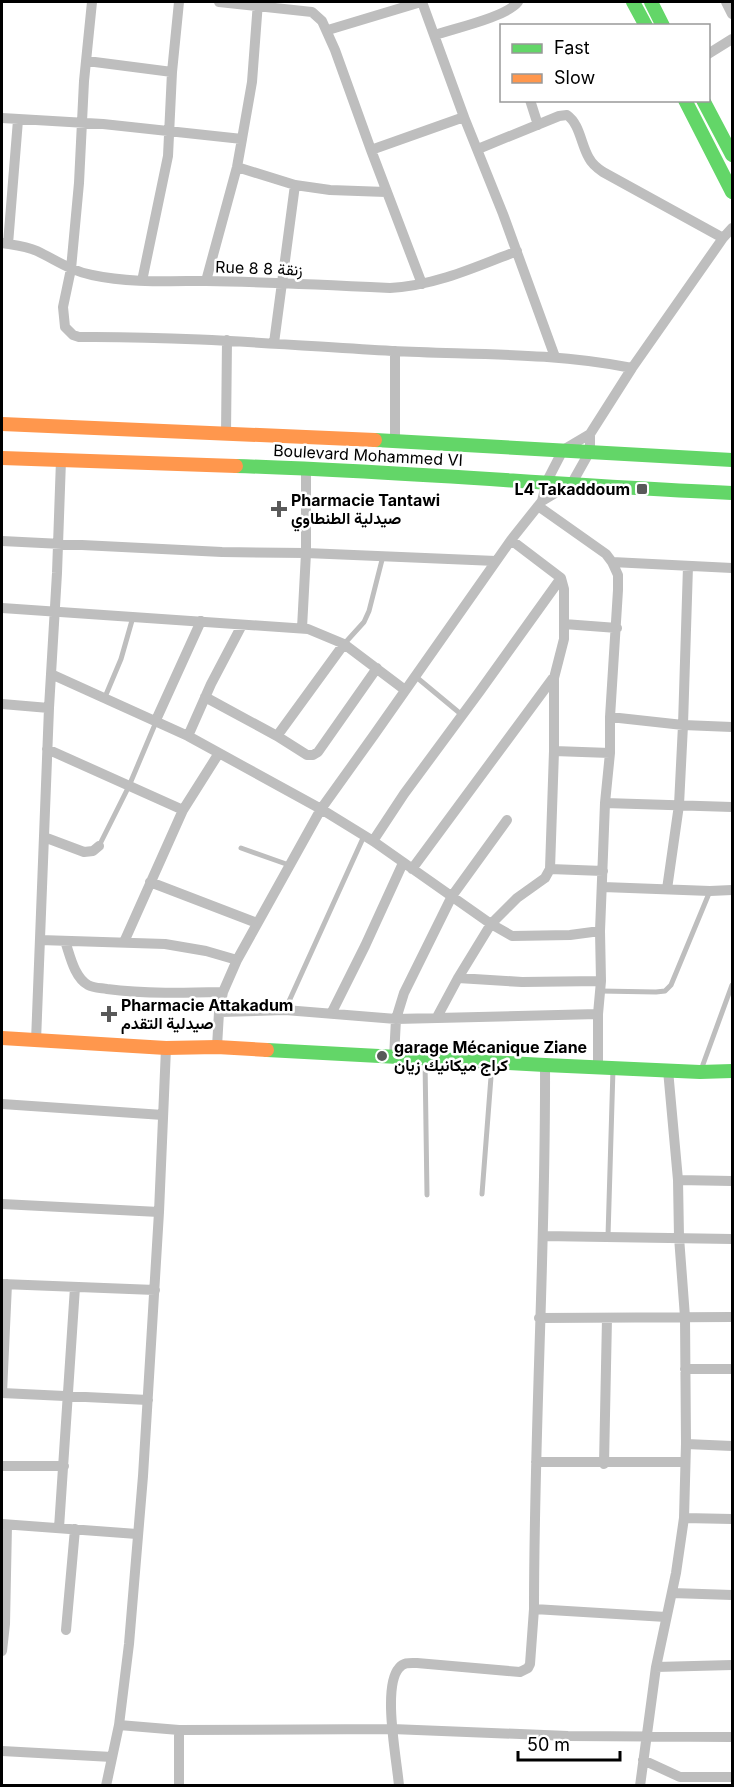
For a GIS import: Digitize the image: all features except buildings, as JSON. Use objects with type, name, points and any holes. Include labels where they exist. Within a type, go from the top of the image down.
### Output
[{"type":"main road","points":[[633,2],[645,24]]},
{"type":"main road","points":[[651,2],[662,24]]},
{"type":"main road","points":[[686,102],[732,192]]},
{"type":"main road","points":[[704,102],[730,146]]},
{"type":"main road","name":"Boulevard Mohammed VI","points":[[2,424],[395,440],[732,460]]},
{"type":"main road","name":"Boulevard Mohammed VI","points":[[2,459],[306,467],[732,493]]},
{"type":"main road","points":[[2,1038],[166,1048],[217,1047],[545,1065],[700,1072],[732,1071]]},
{"type":"street","points":[[92,2],[71,269],[64,296],[65,327],[73,335],[79,337],[227,340],[396,351],[555,357],[632,368]]},
{"type":"street","points":[[142,280],[164,179],[170,132],[178,2]]},
{"type":"street","points":[[219,2],[257,4],[312,12],[322,21],[328,30],[386,192],[422,284]]},
{"type":"street","points":[[328,30],[421,2],[517,251],[555,357]]},
{"type":"street","points":[[435,35],[501,20],[518,2]]},
{"type":"street","points":[[726,2],[732,14]]},
{"type":"street","points":[[206,281],[237,167],[242,140],[252,82],[257,4]]},
{"type":"street","points":[[710,53],[732,39]]},
{"type":"street","points":[[87,61],[172,72]]},
{"type":"street","points":[[531,102],[538,124]]},
{"type":"street","points":[[478,149],[563,115],[570,117],[595,166],[723,238]]},
{"type":"street","points":[[371,150],[464,117]]},
{"type":"street","points":[[2,118],[82,123],[242,140]]},
{"type":"street","points":[[5,244],[18,120]]},
{"type":"street","points":[[237,167],[295,185],[330,190],[386,192]]},
{"type":"street","points":[[274,343],[295,185]]},
{"type":"street","points":[[540,504],[547,481],[563,450],[590,434],[632,368],[732,228]]},
{"type":"street","name":"Rue 8 8 زنقة","points":[[5,244],[36,251],[71,269],[92,275],[142,280],[390,288],[422,284],[457,274],[517,251]]},
{"type":"street","points":[[226,434],[227,340]]},
{"type":"street","points":[[395,440],[396,351]]},
{"type":"street","points":[[217,1047],[219,1012],[223,992],[237,960],[321,809],[512,540],[540,504],[572,483],[590,451],[590,434]]},
{"type":"street","points":[[36,1041],[61,460]]},
{"type":"street","points":[[302,628],[306,553],[306,467]]},
{"type":"street","points":[[540,504],[598,547],[612,562],[618,576],[610,753],[605,803],[598,1066]]},
{"type":"street","points":[[437,1017],[490,924],[517,898],[545,878],[550,869],[554,678],[562,650],[565,597],[561,578],[512,540]]},
{"type":"street","points":[[2,541],[222,552],[496,561]]},
{"type":"street","points":[[612,562],[732,568]]},
{"type":"street","points":[[667,889],[679,805],[688,566]]},
{"type":"street","points":[[368,839],[404,794],[561,578]]},
{"type":"street","points":[[2,608],[302,628],[318,632],[344,644],[405,690]]},
{"type":"street","points":[[156,720],[201,621]]},
{"type":"street","points":[[564,624],[617,628]]},
{"type":"street","points":[[188,736],[218,669],[242,625]]},
{"type":"street","points":[[277,736],[344,644]]},
{"type":"street","points":[[205,697],[307,755],[316,754],[377,668]]},
{"type":"street","points":[[51,674],[156,720],[321,809],[408,866],[490,924],[512,936],[570,935],[600,931]]},
{"type":"street","points":[[332,1012],[408,866],[554,678]]},
{"type":"street","points":[[2,704],[49,708]]},
{"type":"street","points":[[610,717],[683,725],[732,727]]},
{"type":"street","points":[[47,749],[183,810]]},
{"type":"street","points":[[554,751],[610,753]]},
{"type":"street","points":[[124,942],[183,810],[219,753]]},
{"type":"street","points":[[605,803],[732,807]]},
{"type":"street","points":[[394,1057],[396,1019],[404,993],[452,896],[507,820]]},
{"type":"street","points":[[44,837],[84,852],[93,851],[99,846]]},
{"type":"street","points":[[550,869],[603,871]]},
{"type":"street","points":[[150,882],[257,923]]},
{"type":"street","points":[[603,887],[732,890]]},
{"type":"street","points":[[40,940],[165,944],[206,951],[237,960]]},
{"type":"street","points":[[65,940],[73,965],[89,986],[123,991],[223,992]]},
{"type":"street","points":[[458,978],[600,986]]},
{"type":"street","points":[[219,1012],[285,1010],[332,1012],[396,1019],[598,1014]]},
{"type":"street","points":[[106,1785],[118,1725],[129,1644],[155,1290],[166,1048]]},
{"type":"street","points":[[399,1785],[392,1729],[394,1679],[399,1668],[408,1663],[417,1663],[520,1672],[528,1668],[530,1664],[534,1609],[545,1065]]},
{"type":"street","points":[[640,1785],[656,1667],[672,1593],[684,1518],[685,1317],[679,1237],[678,1180],[668,1070]]},
{"type":"street","points":[[2,1104],[163,1115]]},
{"type":"street","points":[[678,1180],[732,1181]]},
{"type":"street","points":[[2,1204],[159,1212]]},
{"type":"street","points":[[543,1236],[732,1239]]},
{"type":"street","points":[[148,1400],[2,1393],[4,1284],[155,1290]]},
{"type":"street","points":[[59,1528],[75,1287]]},
{"type":"street","points":[[539,1318],[732,1317]]},
{"type":"street","points":[[604,1464],[607,1318]]},
{"type":"street","points":[[685,1369],[732,1369]]},
{"type":"street","points":[[686,1444],[732,1446]]},
{"type":"street","points":[[536,1462],[604,1464],[684,1462]]},
{"type":"street","points":[[2,1466],[64,1466]]},
{"type":"street","points":[[684,1518],[732,1519]]},
{"type":"street","points":[[2,1651],[5,1624],[4,1524],[137,1534]]},
{"type":"street","points":[[66,1630],[75,1529]]},
{"type":"street","points":[[672,1593],[732,1595]]},
{"type":"street","points":[[534,1609],[666,1617]]},
{"type":"street","points":[[656,1667],[732,1665]]},
{"type":"street","points":[[118,1725],[179,1730],[392,1729],[646,1737],[732,1737]]},
{"type":"street","points":[[179,1730],[179,1785]]},
{"type":"street","points":[[2,1751],[112,1757]]},
{"type":"street","points":[[643,1760],[680,1781],[732,1777]]},
{"type":"lane","points":[[344,644],[364,622],[369,611],[383,556]]},
{"type":"lane","points":[[105,697],[133,617]]},
{"type":"lane","points":[[415,676],[462,715]]},
{"type":"lane","points":[[99,846],[129,786],[156,720]]},
{"type":"lane","points":[[285,1010],[368,839]]},
{"type":"lane","points":[[241,848],[290,865]]},
{"type":"lane","points":[[600,986],[665,991],[671,985],[710,891]]},
{"type":"lane","points":[[700,1072],[732,985]]},
{"type":"lane","points":[[425,1059],[428,1195]]},
{"type":"lane","points":[[482,1194],[492,1062]]},
{"type":"lane","points":[[608,1237],[613,1067]]},
{"type":"traffic: fast","points":[[633,2],[645,24]]},
{"type":"traffic: fast","points":[[651,2],[662,24]]},
{"type":"traffic: fast","points":[[686,102],[732,192]]},
{"type":"traffic: fast","points":[[704,102],[732,155]]},
{"type":"traffic: fast","points":[[375,440],[732,460]]},
{"type":"traffic: fast","points":[[236,466],[732,493]]},
{"type":"traffic: fast","points":[[267,1050],[545,1065],[700,1072],[732,1071]]},
{"type":"traffic: slow","points":[[2,424],[375,440]]},
{"type":"traffic: slow","points":[[2,458],[236,466]]},
{"type":"traffic: slow","points":[[2,1038],[166,1048],[217,1047],[267,1050]]},
{"type":"place","name":"L4 Takaddoum","points":[[642,489]]},
{"type":"place","name":"Pharmacie Tantawi صيدلية الطنطاوي","points":[[279,509]]},
{"type":"place","name":"Pharmacie Attakadum صيدلية التقدم","points":[[109,1014]]},
{"type":"place","name":"garage Mécanique Ziane كراج ميكانيك زيان","points":[[382,1056]]}]
